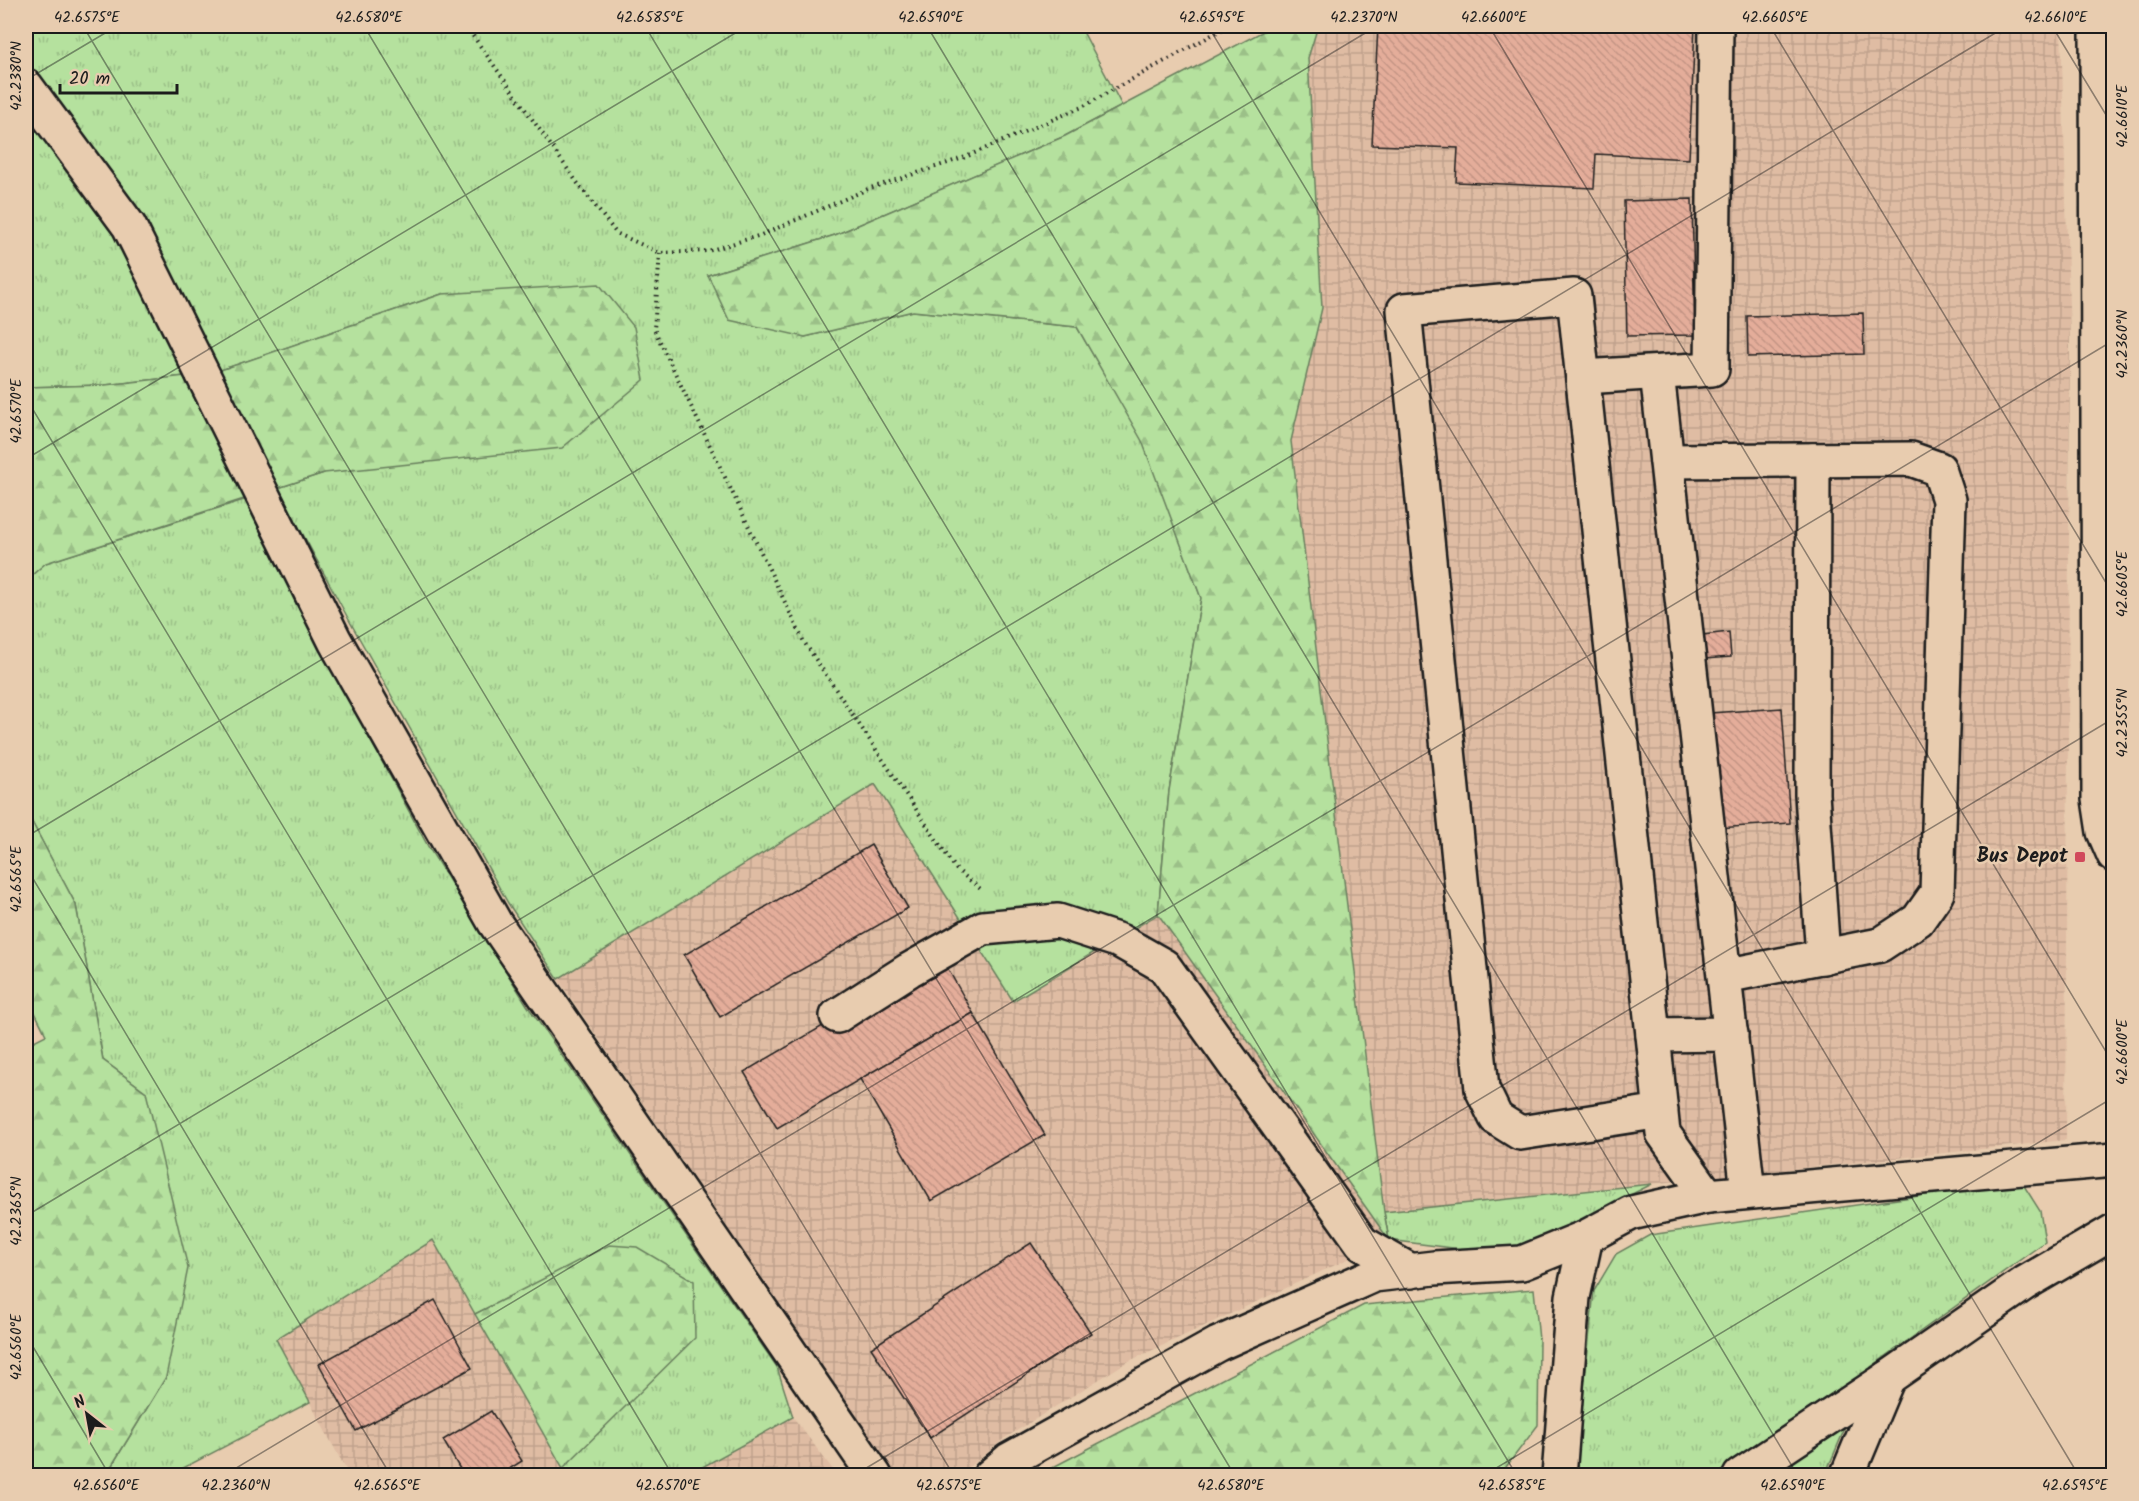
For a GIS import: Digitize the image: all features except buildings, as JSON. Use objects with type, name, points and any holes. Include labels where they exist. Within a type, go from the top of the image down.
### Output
[{"type":"street","points":[[1583,377],[1712,369],[1716,26]]},
{"type":"street","points":[[2097,26],[2099,799],[2104,832],[2114,855]]},
{"type":"street","points":[[26,86],[129,226],[335,641],[495,923],[875,1476]]},
{"type":"street","points":[[1661,1111],[1520,1133],[1496,1118],[1482,1089],[1404,310],[1574,296],[1653,1035],[1661,1111],[1663,1133],[1708,1196]]},
{"type":"street","points":[[1657,373],[1749,1192]]},
{"type":"street","points":[[1667,461],[1911,459],[1939,469],[1949,500],[1937,893],[1918,920],[1880,945],[1725,976]]},
{"type":"street","points":[[1813,460],[1812,794],[1822,957]]},
{"type":"street","points":[[837,1016],[909,970],[983,928],[1058,921],[1120,941],[1164,966],[1362,1243],[1411,1271]]},
{"type":"street","points":[[1653,1035],[1731,1034]]},
{"type":"street","points":[[990,1476],[1009,1460],[1218,1344],[1374,1275],[1522,1263],[1586,1237],[1631,1213],[1708,1196],[2114,1160]]},
{"type":"street","points":[[1740,1476],[1888,1378],[2025,1283],[2114,1231]]},
{"type":"street","points":[[1559,1476],[1573,1297],[1586,1237]]},
{"type":"street","points":[[1847,1476],[1888,1378]]},
{"type":"path","points":[[466,26],[616,233],[660,254],[708,251],[761,235],[868,189],[963,158],[1082,107],[1228,26]]},
{"type":"path","points":[[660,254],[654,329],[804,642],[956,870],[1023,924]]},
{"type":"shaded area","points":[[1318,26],[2061,26],[2070,343],[2066,1140],[1384,1212],[1291,441],[1322,308],[1308,58]]},
{"type":"shaded area","points":[[875,784],[1013,1001],[1158,914],[1389,1240],[1127,1362],[1005,1438],[959,1475],[896,1475],[558,979]]},
{"type":"shaded area","points":[[434,1239],[567,1475],[349,1475],[276,1340]]},
{"type":"shaded area","points":[[793,1417],[837,1475],[688,1476]]},
{"type":"green space","points":[[26,26],[1080,26],[1122,106],[1065,136],[835,235],[708,275],[805,337],[913,311],[1077,327],[1143,441],[1201,598],[1169,791],[1158,914],[1013,1001],[875,784],[558,979],[508,903],[349,620],[278,488],[324,473],[442,294],[212,373],[105,385],[26,387]]},
{"type":"green space","points":[[1273,26],[1318,26],[1308,58],[1322,308],[1291,441],[1389,1240],[1158,914],[1169,791],[1201,598],[1142,441],[1077,327],[913,311],[805,337],[729,320],[708,275],[835,235],[1065,136]]},
{"type":"green space","points":[[599,284],[634,327],[644,380],[562,448],[324,473],[46,563],[26,580],[26,387],[105,385],[212,373],[442,294]]},
{"type":"green space","points":[[247,499],[298,607],[429,848],[527,1005],[777,1367],[793,1417],[688,1475],[567,1475],[563,1468],[609,1246],[475,1314],[433,1240],[276,1339],[310,1402],[170,1475],[106,1475],[166,1377],[146,1092],[103,1060],[76,905],[26,811],[26,581],[45,563]]},
{"type":"green space","points":[[26,811],[76,905],[103,1060],[146,1092],[188,1268],[166,1377],[106,1475],[26,1475],[26,1045],[46,1035],[26,994]]},
{"type":"green space","points":[[2021,1181],[2040,1211],[2045,1242],[1871,1367],[1825,1475],[1575,1476],[1594,1291],[1616,1254],[1650,1235]]},
{"type":"green space","points":[[1652,1184],[1529,1246],[1469,1250],[1389,1240],[1384,1212]]},
{"type":"green space","points":[[609,1245],[637,1247],[694,1281],[695,1338],[563,1468],[475,1314]]},
{"type":"green space","points":[[1534,1289],[1539,1340],[1538,1425],[1500,1475],[1038,1475],[1364,1305]]},
{"type":"place","name":"Bus Depot","points":[[2080,857]]}]
